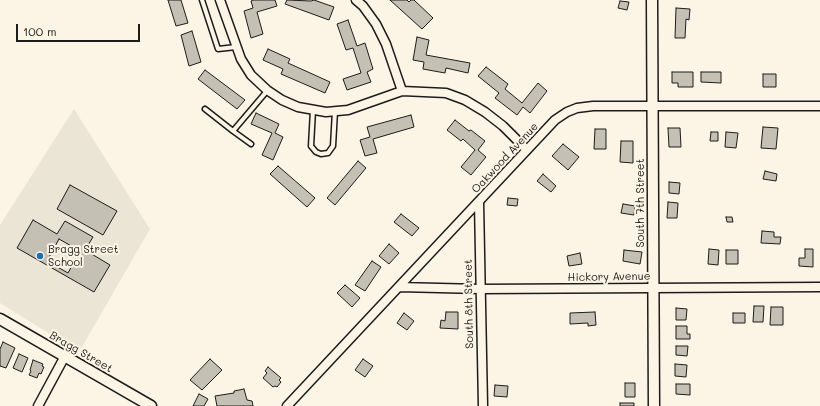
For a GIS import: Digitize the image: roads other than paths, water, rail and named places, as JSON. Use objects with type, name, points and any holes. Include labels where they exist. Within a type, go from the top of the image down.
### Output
[{"type":"street","points":[[220,0],[242,59],[251,74],[267,90],[282,100],[298,107],[313,110],[335,111],[348,110],[402,91],[446,93],[465,100],[485,112],[503,126],[527,150]]},
{"type":"street","points":[[356,0],[363,6],[376,24],[386,44],[402,91]]},
{"type":"street","name":"South 7th Street","points":[[652,0],[654,406]]},
{"type":"street","name":"Oakwood Avenue","points":[[287,406],[555,120],[567,112],[577,108],[592,106],[820,106]]},
{"type":"street","name":"South 8th Street","points":[[478,202],[483,406]]},
{"type":"street","name":"Hickory Avenue","points":[[399,287],[480,289],[820,287]]},
{"type":"street","name":"Bragg Street","points":[[0,319],[151,406]]},
{"type":"street","points":[[38,406],[65,356]]},
{"type":"lane","points":[[202,0],[218,50],[237,47]]},
{"type":"lane","points":[[233,131],[267,90]]},
{"type":"lane","points":[[205,110],[250,144]]},
{"type":"lane","points":[[313,110],[311,146],[316,152],[321,154],[328,153],[333,146],[335,111]]},
{"type":"place","name":"Bragg Street School","points":[[40,256]]}]
